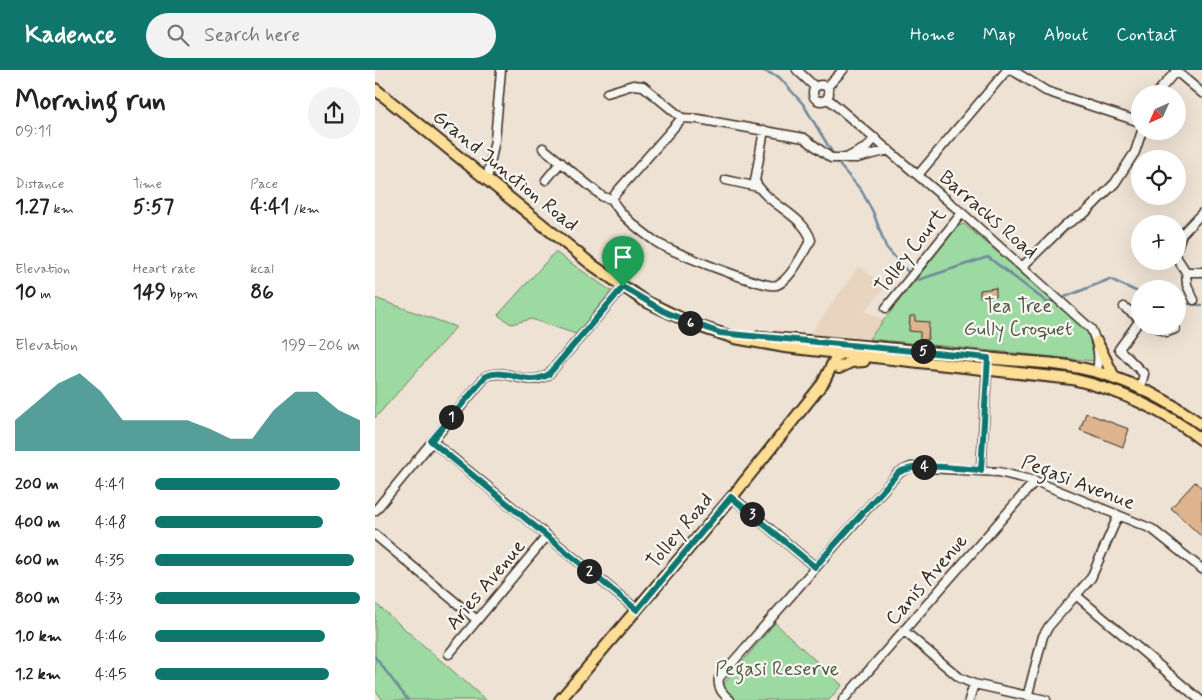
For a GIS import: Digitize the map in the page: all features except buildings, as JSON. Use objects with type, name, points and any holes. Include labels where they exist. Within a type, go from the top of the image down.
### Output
[{"type":"main road","name":"Grand Junction Road","points":[[375,89],[623,287],[667,313],[720,333],[752,342],[817,350],[842,348],[924,363],[1072,379],[1094,384],[1136,400],[1167,415],[1202,440]]},
{"type":"main road","name":"Grand Junction Road","points":[[720,333],[842,348],[988,358],[1065,366],[1097,372],[1171,404],[1202,424]]},
{"type":"main road","points":[[1097,342],[1115,379]]},
{"type":"main road","name":"Tolley Road","points":[[564,699],[843,358],[842,348]]},
{"type":"main road","points":[[817,350],[834,368],[855,361],[913,366],[924,363]]},
{"type":"main road","points":[[987,370],[988,358]]},
{"type":"main road","points":[[1094,384],[1097,372]]},
{"type":"street","points":[[487,179],[495,140],[501,70]]},
{"type":"street","points":[[797,70],[815,87]]},
{"type":"street","points":[[827,87],[843,70]]},
{"type":"street","points":[[918,175],[1007,70]]},
{"type":"street","points":[[1011,70],[1046,90],[1131,119]]},
{"type":"street","points":[[1164,85],[1176,70],[1202,93]]},
{"type":"street","points":[[607,93],[633,85],[643,86],[682,118],[698,119],[804,138],[831,158],[843,159],[889,150]]},
{"type":"street","points":[[815,87],[820,85],[827,87]]},
{"type":"street","points":[[815,87],[813,93],[816,99],[822,101],[827,98],[829,93],[827,87]]},
{"type":"street","name":"Barracks Road","points":[[827,98],[1023,267],[1091,329],[1097,342]]},
{"type":"street","points":[[612,199],[682,118]]},
{"type":"street","points":[[612,199],[616,208],[657,242],[751,282],[770,287],[777,285],[786,278],[811,240],[800,224],[758,187],[755,181],[764,130]]},
{"type":"street","points":[[843,159],[867,147],[875,138]]},
{"type":"street","points":[[1023,267],[1065,225],[1085,213],[1115,183],[1135,152],[1139,140]]},
{"type":"street","points":[[543,148],[603,197],[612,199]]},
{"type":"street","points":[[545,180],[561,162]]},
{"type":"street","points":[[726,180],[758,187]]},
{"type":"street","points":[[1186,230],[1202,212]]},
{"type":"street","name":"Tolley Court","points":[[887,308],[962,213]]},
{"type":"street","points":[[1194,300],[1187,285],[1187,272],[1202,272]]},
{"type":"street","points":[[375,511],[486,376],[497,372],[538,380],[548,375],[623,287]]},
{"type":"street","points":[[1123,307],[1131,313]]},
{"type":"street","points":[[1131,332],[1119,348],[1144,374],[1140,389]]},
{"type":"street","points":[[1097,342],[1099,355],[1097,372]]},
{"type":"street","points":[[981,470],[987,370]]},
{"type":"street","points":[[431,441],[637,610]]},
{"type":"street","name":"Pegasi Avenue","points":[[730,700],[721,690],[719,678],[898,473],[904,470],[917,467],[981,470],[1013,474],[1035,481],[1160,534],[1202,569]]},
{"type":"street","name":"Canis Avenue","points":[[843,700],[1035,481]]},
{"type":"street","points":[[731,497],[815,567]]},
{"type":"street","points":[[1028,694],[1043,636],[1049,626],[1077,596],[1095,571],[1118,516]]},
{"type":"street","points":[[375,535],[477,620]]},
{"type":"street","name":"Aries Avenue","points":[[449,654],[547,536]]},
{"type":"street","points":[[1077,596],[1200,700]]},
{"type":"street","points":[[904,631],[947,668],[974,684],[1028,694],[1046,700]]},
{"type":"street","points":[[969,700],[974,684]]},
{"type":"shaded area","points":[[859,266],[885,287],[865,311],[885,320],[869,339],[810,334]]},
{"type":"green space","name":"Tea Tree Gully Croquet","points":[[964,224],[1030,279],[1087,331],[1095,361],[869,339],[952,234],[954,228]]},
{"type":"green space","points":[[555,252],[611,291],[576,334],[531,319],[511,324],[498,315]]},
{"type":"green space","points":[[375,298],[456,327],[375,418]]},
{"type":"green space","points":[[375,603],[486,700],[383,700],[375,690]]},
{"type":"green space","name":"Pegasi Reserve","points":[[775,623],[842,685],[829,700],[736,700],[721,687]]},
{"type":"waterway","points":[[762,70],[779,77],[803,104],[841,167],[861,190],[873,212],[886,247],[907,271]]},
{"type":"waterway","points":[[918,280],[988,257],[1048,303],[1052,302]]},
{"type":"waterway","points":[[1065,297],[1110,279],[1131,289]]},
{"type":"waterway","points":[[1186,304],[1202,305]]},
{"type":"waterway","points":[[375,657],[408,700]]},
{"type":"route","points":[[623,287],[667,313],[720,333],[988,358],[981,470],[911,467],[898,473],[815,567],[731,497],[637,610],[431,441],[486,376],[497,372],[538,380],[548,375],[623,287]]}]
